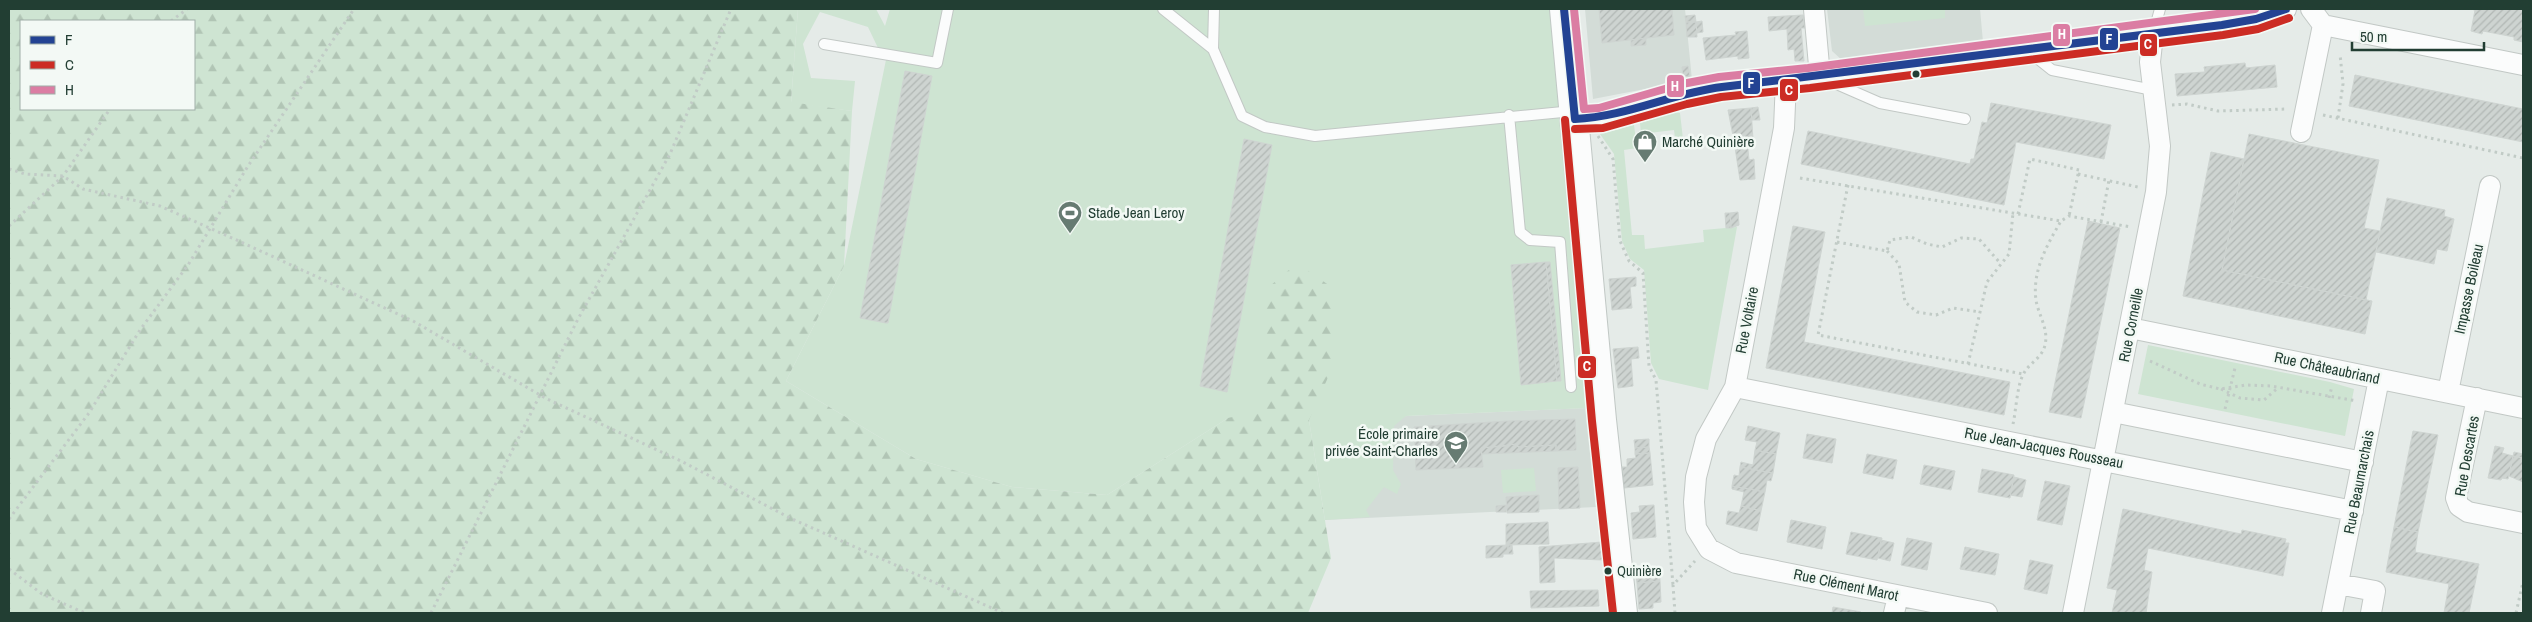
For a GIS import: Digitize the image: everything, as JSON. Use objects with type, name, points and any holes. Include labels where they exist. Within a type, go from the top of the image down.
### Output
[{"type":"street","points":[[1564,9],[1602,420],[1623,613]]},
{"type":"street","points":[[1814,9],[1820,77]]},
{"type":"street","points":[[1575,115],[1601,118],[1685,94],[1720,87],[1820,77],[2153,34],[2256,19],[2286,9]]},
{"type":"street","points":[[2311,9],[2323,25],[2523,65]]},
{"type":"street","points":[[2301,132],[2323,25]]},
{"type":"street","name":"Rue Corneille","points":[[2073,613],[2114,412],[2160,168],[2160,146],[2150,47],[2153,34]]},
{"type":"street","name":"Rue Voltaire","points":[[1709,549],[1696,528],[1694,502],[1696,476],[1706,440],[1735,387],[1784,128],[1786,80]]},
{"type":"street","name":"Impasse Boileau","points":[[2448,392],[2490,186]]},
{"type":"street","name":"Rue Châteaubriand","points":[[2130,328],[2523,408]]},
{"type":"street","name":"Rue Beaumarchais","points":[[2332,613],[2379,379]]},
{"type":"street","name":"Rue Jean-Jacques Rousseau","points":[[1735,387],[2353,511]]},
{"type":"street","name":"Rue Descartes","points":[[2477,398],[2456,498],[2459,506],[2468,512],[2523,523]]},
{"type":"street","points":[[2114,412],[2363,462]]},
{"type":"street","name":"Rue Clément Marot","points":[[1709,549],[1736,563],[1896,604],[1987,613]]},
{"type":"street","points":[[2338,584],[2375,592],[2370,613]]},
{"type":"lane","points":[[824,44],[938,64],[948,9]]},
{"type":"lane","points":[[1163,9],[1213,49]]},
{"type":"lane","points":[[1214,9],[1213,49],[1242,116],[1265,127],[1315,136],[1509,115],[1575,115]]},
{"type":"lane","points":[[2153,34],[2160,9]]},
{"type":"lane","points":[[2028,50],[2052,70],[2154,90]]},
{"type":"lane","points":[[1820,77],[1880,104],[1964,119]]},
{"type":"lane","points":[[1509,115],[1520,232],[1530,240],[1560,242],[1571,387]]},
{"type":"path","points":[[172,20],[187,9]]},
{"type":"path","points":[[9,519],[89,413],[140,330],[188,265],[248,166],[354,9]]},
{"type":"path","points":[[430,613],[578,319],[670,154],[731,9]]},
{"type":"path","points":[[2338,118],[2344,84],[2340,54]]},
{"type":"path","points":[[2166,106],[2187,104],[2218,111],[2289,110]]},
{"type":"path","points":[[9,226],[63,176],[109,110]]},
{"type":"path","points":[[2318,114],[2523,158]]},
{"type":"path","points":[[1598,135],[1613,159],[1620,241],[1629,261],[1643,273],[1649,366],[1656,380],[1676,613]]},
{"type":"path","points":[[2018,214],[2030,159],[2079,170],[2069,216]]},
{"type":"path","points":[[9,169],[25,174],[63,176],[83,189],[160,206],[413,321],[540,395],[681,461],[790,518],[1003,613]]},
{"type":"path","points":[[2078,174],[2140,187]]},
{"type":"path","points":[[1800,178],[2061,221]]},
{"type":"path","points":[[2101,222],[2109,180]]},
{"type":"path","points":[[1848,186],[1818,335],[2023,374]]},
{"type":"path","points":[[1968,364],[1987,282],[2009,254],[2013,213]]},
{"type":"path","points":[[2012,431],[2023,374],[2042,354],[2046,343],[2044,325],[2036,300],[2036,274],[2047,245],[2061,221],[2069,216],[2138,229]]},
{"type":"path","points":[[1887,250],[1890,240],[1911,237],[1927,244],[1942,247],[1961,238],[1979,239],[2001,264]]},
{"type":"path","points":[[1837,242],[1887,250],[1899,264],[1905,302],[1917,312],[1936,315],[1954,308],[1980,312]]},
{"type":"path","points":[[2150,361],[2200,384],[2220,389],[2240,398],[2264,400],[2279,387]]},
{"type":"path","points":[[2225,410],[2236,363]]},
{"type":"path","points":[[2329,398],[2332,383]]},
{"type":"path","points":[[2220,389],[2246,385],[2279,387],[2329,398],[2360,402]]},
{"type":"path","points":[[1673,585],[1709,549]]},
{"type":"path","points":[[9,568],[42,594],[85,613]]},
{"type":"path","points":[[2516,613],[2523,582]]},
{"type":"shaded area","points":[[1585,9],[1685,9],[1692,80],[1593,99]]},
{"type":"shaded area","points":[[1827,9],[1980,9],[1983,42],[1843,61],[1832,51]]},
{"type":"shaded area","name":"École primaire privée Saint-Charles","points":[[1587,408],[1596,507],[1325,520],[1318,420]]},
{"type":"green space","points":[[9,9],[798,9],[791,102],[852,111],[844,266],[786,381],[916,459],[1012,487],[1107,495],[1228,418],[1264,409],[1263,292],[1297,263],[1330,286],[1334,364],[1309,420],[1331,558],[1308,613],[9,613]]},
{"type":"green space","points":[[798,9],[876,9],[885,26],[890,9],[1552,9],[1589,408],[1406,416],[1394,426],[1393,470],[1401,484],[1397,494],[1384,487],[1366,510],[1370,517],[1325,520],[1309,420],[1228,418],[1107,495],[1012,487],[916,459],[786,381],[844,266],[888,50],[878,48],[868,27],[820,12],[803,44],[811,78],[855,81],[852,111],[791,103]]},
{"type":"green space","points":[[1863,9],[1945,9],[1945,18],[1865,26]]},
{"type":"green space","points":[[1676,112],[1680,113],[1683,139],[1676,145],[1674,130],[1641,134],[1640,123]]},
{"type":"green space","points":[[1634,125],[1637,148],[1624,150],[1632,235],[1644,235],[1645,249],[1704,242],[1703,230],[1737,227],[1708,390],[1659,379],[1651,363],[1644,270],[1630,259],[1622,241],[1614,154],[1600,134]]},
{"type":"green space","points":[[2148,345],[2330,382],[2354,389],[2345,436],[2138,394]]},
{"type":"green space","points":[[1534,468],[1536,491],[1503,493],[1501,470]]},
{"type":"building","points":[[1599,9],[1672,9],[1674,35],[1602,43]]},
{"type":"building","points":[[2470,9],[2523,9],[2523,42],[2514,40],[2514,37],[2483,31],[2482,34],[2471,31],[2475,10]]},
{"type":"building","points":[[1695,15],[1696,22],[1686,22],[1685,16]]},
{"type":"building","points":[[1803,15],[1805,28],[1801,28],[1804,61],[1795,61],[1794,49],[1788,50],[1787,29],[1769,31],[1768,17]]},
{"type":"building","points":[[1702,21],[1703,32],[1697,33],[1696,22]]},
{"type":"building","points":[[1686,22],[1696,22],[1697,37],[1687,37]]},
{"type":"building","points":[[1747,31],[1749,58],[1738,59],[1738,56],[1706,60],[1703,38],[1736,35],[1735,32]]},
{"type":"building","points":[[1646,38],[1646,45],[1631,46],[1631,40]]},
{"type":"building","points":[[2245,63],[2246,68],[2275,65],[2277,87],[2177,96],[2175,74],[2205,72],[2204,67]]},
{"type":"building","points":[[1688,66],[1690,76],[1683,77],[1682,67]]},
{"type":"building","points":[[905,71],[932,76],[888,323],[886,323],[860,318]]},
{"type":"building","points":[[2355,75],[2523,109],[2523,142],[2349,106]]},
{"type":"building","points":[[1991,103],[2111,125],[2104,159],[2016,142],[2004,205],[1801,164],[1808,131],[1970,164],[1971,159],[1974,159],[1982,122],[1987,123]]},
{"type":"building","points":[[1758,107],[1760,120],[1752,120],[1751,108]]},
{"type":"building","points":[[1751,108],[1753,140],[1734,141],[1728,110]]},
{"type":"building","points":[[2249,134],[2379,160],[2364,228],[2380,231],[2366,300],[2222,270]]},
{"type":"building","points":[[1244,139],[1272,145],[1227,392],[1200,386]]},
{"type":"building","points":[[1747,140],[1749,160],[1754,159],[1755,179],[1740,180],[1734,141]]},
{"type":"building","points":[[2211,152],[2244,159],[2222,270],[2372,301],[2365,334],[2183,296]]},
{"type":"building","points":[[2387,198],[2445,210],[2444,216],[2454,219],[2447,251],[2437,249],[2434,264],[2376,252]]},
{"type":"building","points":[[1738,212],[1739,225],[1731,228],[1730,213]]},
{"type":"building","points":[[1725,213],[1730,213],[1731,228],[1726,228]]},
{"type":"building","points":[[2088,221],[2120,228],[2081,418],[2049,412]]},
{"type":"building","points":[[1793,226],[1825,232],[1804,342],[2010,382],[2004,415],[1766,368]]},
{"type":"building","points":[[1546,262],[1557,381],[1521,385],[1511,265]]},
{"type":"building","points":[[1546,262],[1550,262],[1561,381],[1557,381]]},
{"type":"building","points":[[1636,277],[1636,286],[1630,287],[1632,308],[1612,310],[1609,279]]},
{"type":"building","points":[[1638,347],[1639,358],[1631,359],[1633,386],[1618,388],[1613,349]]},
{"type":"building","points":[[1575,419],[1576,450],[1556,451],[1556,445],[1518,447],[1517,444],[1481,448],[1483,467],[1416,470],[1414,427]]},
{"type":"building","points":[[1748,426],[1780,433],[1776,454],[1755,450],[1757,442],[1745,440]]},
{"type":"building","points":[[2413,431],[2438,435],[2418,532],[2394,527]]},
{"type":"building","points":[[1807,434],[1836,439],[1832,463],[1803,458]]},
{"type":"building","points":[[1649,439],[1649,447],[1635,448],[1634,440]]},
{"type":"building","points":[[1517,444],[1518,447],[1556,445],[1556,451],[1482,454],[1481,448]]},
{"type":"building","points":[[2495,446],[2504,448],[2502,453],[2513,456],[2508,479],[2488,478]]},
{"type":"building","points":[[1649,447],[1650,453],[1635,454],[1635,448]]},
{"type":"building","points":[[1755,450],[1776,454],[1773,473],[1740,467],[1741,462],[1753,465]]},
{"type":"building","points":[[2514,452],[2523,454],[2523,458],[2513,456]]},
{"type":"building","points":[[1650,453],[1653,485],[1624,488],[1622,467],[1627,467],[1627,459],[1636,458],[1635,454]]},
{"type":"building","points":[[1867,454],[1897,460],[1893,479],[1863,473]]},
{"type":"building","points":[[2513,456],[2523,458],[2523,482],[2509,476]]},
{"type":"building","points":[[1924,465],[1955,471],[1951,490],[1920,484]]},
{"type":"building","points":[[1578,467],[1580,508],[1559,509],[1558,468]]},
{"type":"building","points":[[1740,467],[1773,473],[1771,481],[1767,480],[1765,492],[1732,486],[1734,475],[1739,476]]},
{"type":"building","points":[[1982,469],[2014,475],[2010,498],[1978,492]]},
{"type":"building","points":[[2014,477],[2026,480],[2022,497],[2010,495]]},
{"type":"building","points":[[2045,481],[2070,486],[2062,525],[2037,520]]},
{"type":"building","points":[[1732,486],[1765,492],[1761,511],[1741,506],[1744,492],[1732,489]]},
{"type":"building","points":[[1539,495],[1539,512],[1507,513],[1506,497]]},
{"type":"building","points":[[1506,505],[1506,512],[1496,512],[1496,506]]},
{"type":"building","points":[[1654,505],[1656,537],[1633,539],[1631,513],[1640,512],[1639,506]]},
{"type":"building","points":[[1741,506],[1761,511],[1757,531],[1726,524],[1728,511],[1739,513]]},
{"type":"building","points":[[2123,509],[2241,534],[2242,530],[2286,539],[2285,543],[2289,543],[2283,576],[2148,548],[2144,570],[2152,572],[2146,613],[2112,613],[2117,590],[2107,588]]},
{"type":"building","points":[[1791,520],[1826,527],[1822,549],[1787,542]]},
{"type":"building","points":[[1548,522],[1549,544],[1506,545],[1506,524]]},
{"type":"building","points":[[2394,527],[2418,532],[2415,552],[2479,564],[2469,613],[2444,613],[2449,584],[2386,572]]},
{"type":"building","points":[[1851,532],[1882,538],[1877,560],[1846,554]]},
{"type":"building","points":[[1907,538],[1932,543],[1927,570],[1901,565]]},
{"type":"building","points":[[1881,540],[1894,543],[1890,561],[1878,558]]},
{"type":"building","points":[[1602,542],[1603,560],[1554,558],[1555,582],[1540,583],[1539,547]]},
{"type":"building","points":[[1508,545],[1512,545],[1513,554],[1508,554]]},
{"type":"building","points":[[1508,545],[1508,554],[1503,554],[1503,557],[1486,558],[1486,546]]},
{"type":"building","points":[[1965,547],[1999,554],[1995,575],[1960,569]]},
{"type":"building","points":[[2030,560],[2053,565],[2047,594],[2024,589]]},
{"type":"building","points":[[1659,567],[1660,581],[1637,583],[1635,569]]},
{"type":"building","points":[[1660,581],[1661,602],[1653,603],[1653,608],[1639,609],[1637,583]]},
{"type":"building","points":[[1598,590],[1599,606],[1531,608],[1530,591]]},
{"type":"building","points":[[1833,607],[1861,612],[1861,613],[1832,613]]},
{"type":"transit line","name":"F","points":[[1564,9],[1575,119]]},
{"type":"transit line","name":"H","points":[[1574,9],[1584,109],[1599,108],[1682,84],[1719,77],[1808,68],[2255,9]]},
{"type":"transit line","name":"F","points":[[1575,119],[1631,110],[1685,94],[1722,87],[2222,25],[2256,19],[2286,9]]},
{"type":"transit line","name":"C","points":[[1575,129],[1603,128],[1687,104],[1721,97],[1810,88],[2223,35],[2258,29],[2289,18]]},
{"type":"transit line","name":"C","points":[[1565,120],[1592,421],[1613,613]]},
{"type":"place","name":"Marché Quinière","points":[[1645,163]]},
{"type":"place","name":"Stade Jean Leroy","points":[[1070,234]]},
{"type":"place","name":"École primaire privée Saint-Charles","points":[[1456,464]]},
{"type":"place","name":"Quinière","points":[[1608,571]]}]
